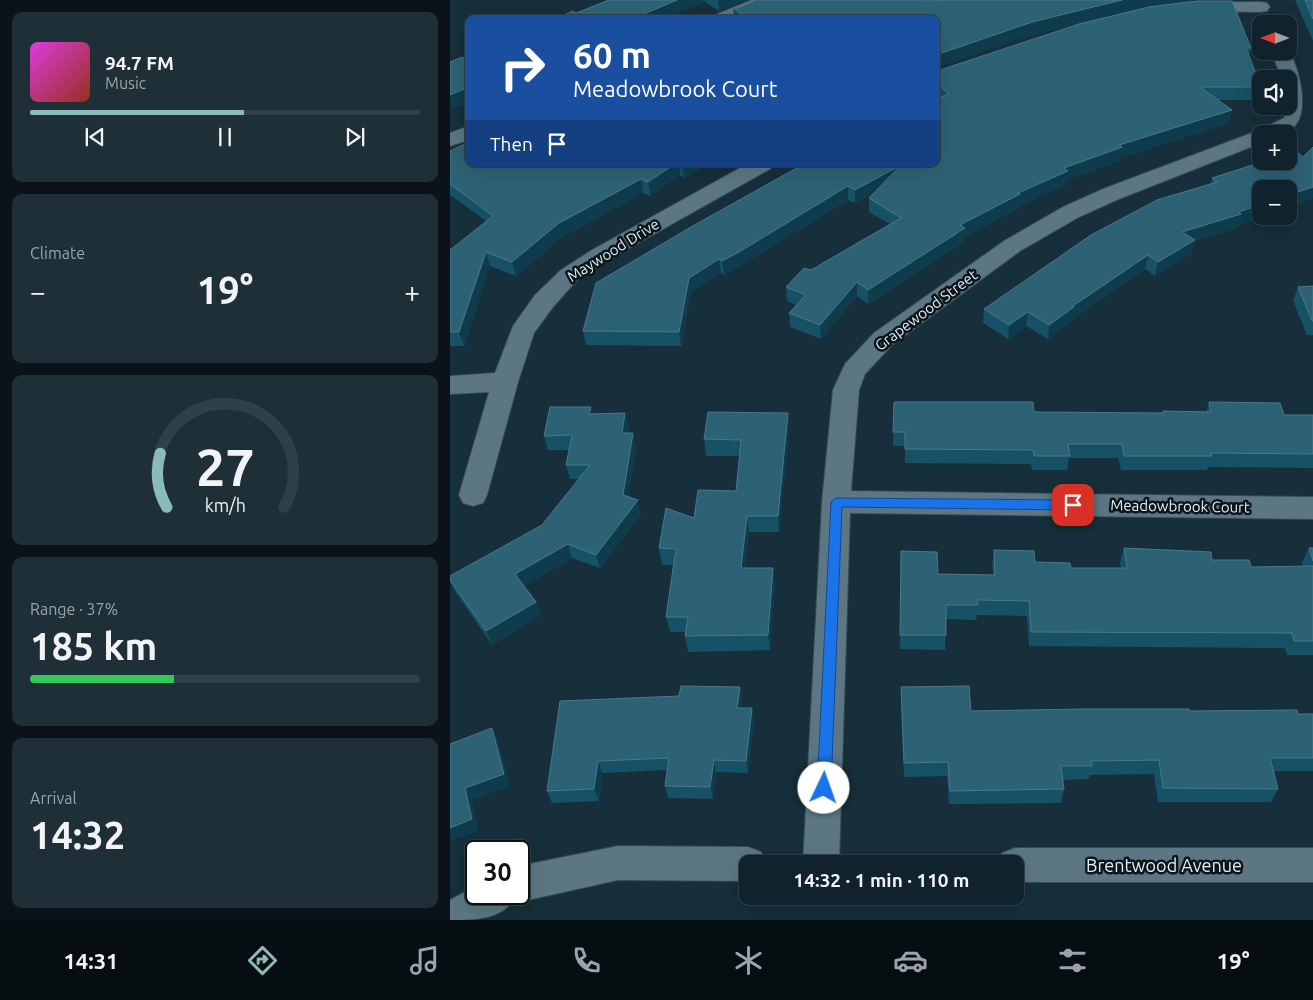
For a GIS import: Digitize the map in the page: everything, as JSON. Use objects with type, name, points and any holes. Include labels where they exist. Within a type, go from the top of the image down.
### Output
[{"type":"street","points":[[731,15],[768,0]]},
{"type":"street","points":[[1184,8],[1263,10]]},
{"type":"street","points":[[1284,60],[1297,94],[1298,111],[1292,121],[1284,125]]},
{"type":"street","points":[[450,140],[465,134]]},
{"type":"street","name":"Grapewood Street","points":[[821,855],[836,502],[846,390],[854,370],[883,339],[1012,246],[1071,212],[1111,194],[1252,139]]},
{"type":"street","name":"Maywood Drive","points":[[473,495],[505,382],[522,332],[544,301],[569,274],[757,167]]},
{"type":"street","points":[[450,385],[505,382]]},
{"type":"street","name":"Meadowbrook Court","points":[[836,502],[1313,508]]},
{"type":"street","points":[[530,882],[618,863],[739,864]]},
{"type":"street","name":"Brentwood Avenue","points":[[1024,865],[1313,865]]},
{"type":"street","points":[[450,920],[477,905]]},
{"type":"building","points":[[609,0],[677,0],[641,15],[564,15],[573,11],[576,13]]},
{"type":"building","points":[[756,0],[1122,0],[1032,22],[940,54],[940,15],[743,15],[733,8],[738,8]]},
{"type":"building","points":[[1305,0],[1313,0],[1313,19]]},
{"type":"building","points":[[1197,1],[1232,1],[1251,48],[1246,48],[1254,70],[1252,70],[1252,87],[1200,87],[1232,110],[1119,145],[1122,147],[1064,168],[1068,171],[1018,193],[1020,194],[960,225],[965,228],[868,290],[857,282],[820,325],[789,313],[806,295],[786,287],[804,268],[811,270],[901,218],[869,198],[899,167],[940,167],[940,97],[949,94],[940,86],[940,70],[1079,24],[1149,7]]},
{"type":"building","points":[[462,57],[465,59],[465,89],[450,95],[450,62]]},
{"type":"building","points":[[465,144],[465,167],[670,167],[648,182],[641,179],[559,223],[512,262],[486,252],[459,332],[450,332],[450,250],[493,216],[450,184],[450,151]]},
{"type":"building","points":[[1313,147],[1313,187],[1297,192],[1297,180],[1252,180],[1252,207],[1239,212],[1241,214],[1182,232],[1195,240],[1158,262],[1148,255],[1073,306],[1049,325],[1028,312],[1009,325],[984,309],[1091,235],[1157,200],[1217,182],[1212,178],[1252,165],[1252,170],[1297,170],[1297,152],[1303,157]]},
{"type":"building","points":[[800,167],[897,167],[855,190],[848,186],[739,252],[722,261],[719,259],[689,278],[679,332],[583,331],[596,283],[691,227]]},
{"type":"building","points":[[1313,286],[1313,321],[1312,321],[1298,287]]},
{"type":"building","points":[[894,402],[1033,402],[1034,412],[1163,413],[1163,411],[1211,412],[1209,402],[1280,403],[1284,415],[1313,415],[1313,454],[1211,453],[1212,456],[1124,456],[1122,444],[1068,444],[1070,456],[1034,456],[1033,450],[905,449],[905,432],[893,432]]},
{"type":"building","points":[[550,407],[591,407],[589,414],[625,413],[622,433],[633,433],[623,495],[638,500],[596,555],[568,544],[515,574],[536,602],[486,631],[450,580],[450,576],[542,525],[590,465],[566,465],[572,435],[544,436]]},
{"type":"building","points":[[708,412],[788,413],[778,516],[747,516],[741,568],[773,568],[768,635],[685,636],[688,617],[666,617],[676,549],[659,548],[666,508],[694,518],[698,490],[736,491],[741,440],[704,439]]},
{"type":"building","points":[[1124,548],[1211,552],[1212,560],[1249,560],[1251,567],[1313,566],[1313,641],[1294,641],[1292,633],[1031,632],[1029,601],[977,600],[978,605],[946,605],[946,635],[900,635],[901,551],[937,552],[938,574],[995,575],[994,550],[1034,551],[1035,562],[1070,563],[1071,568],[1127,568]]},
{"type":"building","points":[[1309,548],[1313,548],[1313,561]]},
{"type":"building","points":[[681,686],[740,687],[737,708],[752,708],[746,761],[714,760],[710,787],[665,786],[669,758],[598,761],[594,789],[547,791],[560,701],[679,696]]},
{"type":"building","points":[[969,686],[971,711],[1083,709],[1297,710],[1298,714],[1313,714],[1313,758],[1270,758],[1278,789],[1163,788],[1159,760],[1091,761],[1092,766],[1061,766],[1064,789],[950,791],[948,762],[904,763],[901,687]]},
{"type":"building","points":[[492,728],[504,774],[465,788],[472,819],[450,828],[450,744]]},
{"type":"route","points":[[824,788],[836,502],[1073,505]]}]
